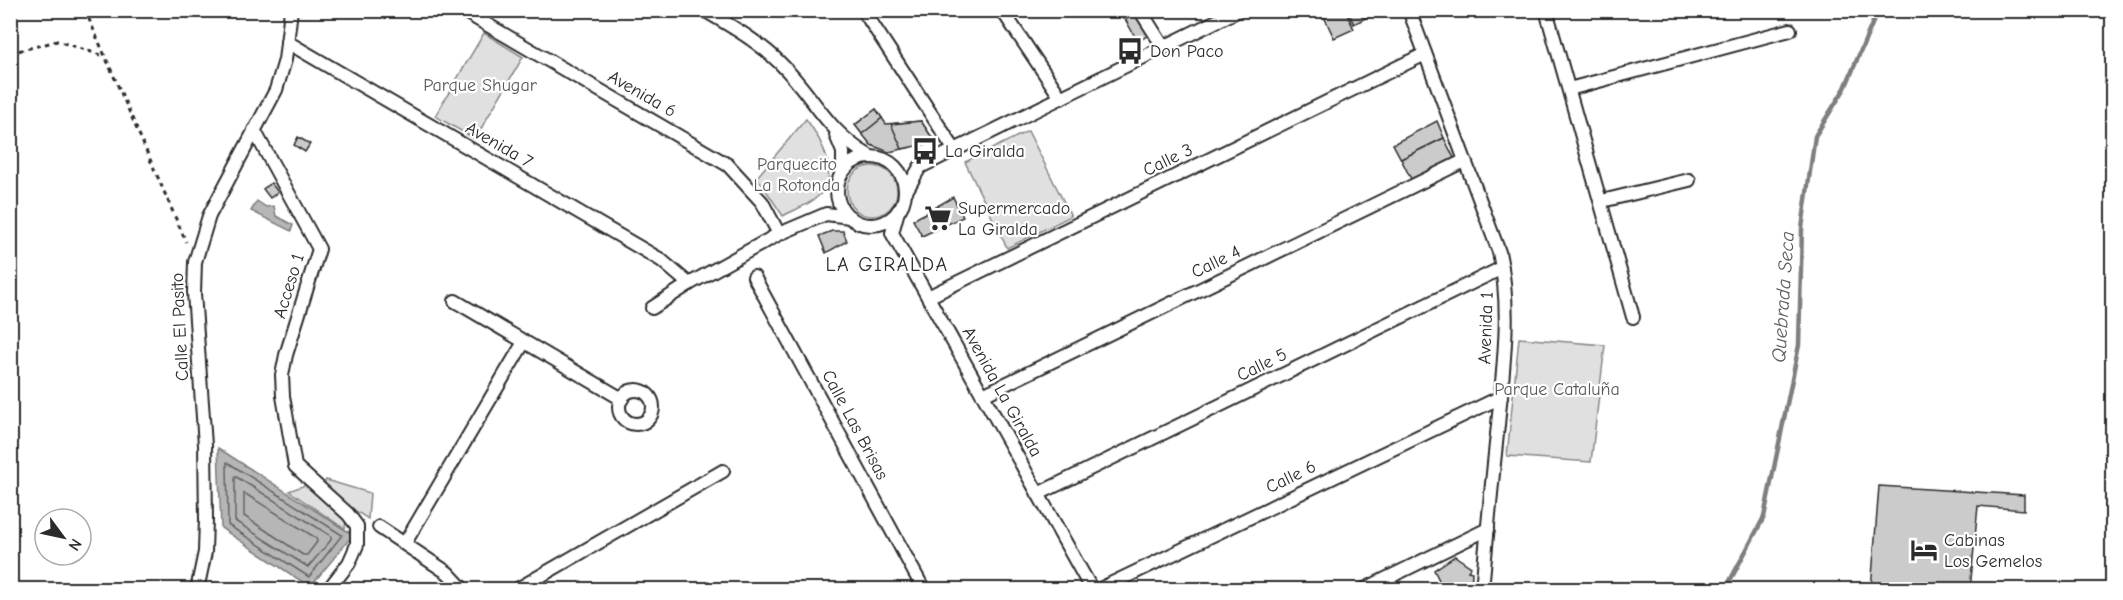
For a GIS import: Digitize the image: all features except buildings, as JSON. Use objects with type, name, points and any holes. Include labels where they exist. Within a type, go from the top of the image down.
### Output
[{"type":"street","name":"Calle El Pasito","points":[[197,590],[205,552],[206,501],[194,293],[195,262],[209,216],[276,90],[287,42],[291,10]]},
{"type":"street","name":"Avenida 6","points":[[462,10],[728,165],[762,202],[779,234]]},
{"type":"street","points":[[704,10],[763,47],[781,64],[836,133],[868,156],[920,167]]},
{"type":"street","points":[[863,10],[954,149]]},
{"type":"street","points":[[1002,10],[1061,98]]},
{"type":"street","points":[[1140,10],[1164,48]]},
{"type":"street","points":[[652,308],[689,284],[779,234],[826,214],[850,217],[892,233],[905,193],[920,167],[1239,10]]},
{"type":"street","name":"Avenida 1","points":[[1409,10],[1502,268],[1507,302],[1501,397],[1482,590]]},
{"type":"street","points":[[1546,10],[1602,201],[1633,317]]},
{"type":"street","points":[[1569,89],[1790,30]]},
{"type":"street","name":"Avenida 7","points":[[287,42],[661,260],[689,284]]},
{"type":"street","name":"Calle 3","points":[[928,297],[1425,54]]},
{"type":"street","name":"Acceso 1","points":[[254,130],[319,249],[282,375],[283,396],[295,466],[348,514],[357,526],[357,545],[349,563],[328,590]]},
{"type":"street","points":[[826,214],[837,193],[843,170],[843,152],[836,133]]},
{"type":"street","points":[[843,170],[850,162],[868,156]]},
{"type":"street","points":[[886,161],[899,174],[905,193]]},
{"type":"street","name":"Calle 4","points":[[983,395],[1464,161]]},
{"type":"street","points":[[1602,201],[1689,180]]},
{"type":"street","points":[[837,193],[838,202],[850,217]]},
{"type":"street","points":[[872,224],[884,223],[898,211]]},
{"type":"street","name":"Avenida La Giralda","points":[[892,233],[1092,590]]},
{"type":"street","name":"Calle 5","points":[[1038,494],[1502,268]]},
{"type":"street","name":"Calle Las Brisas","points":[[754,277],[924,590]]},
{"type":"street","points":[[455,301],[622,399]]},
{"type":"street","points":[[405,543],[524,342]]},
{"type":"street","name":"Calle 6","points":[[1098,590],[1501,397]]},
{"type":"street","points":[[516,590],[723,471]]},
{"type":"street","points":[[379,527],[448,573],[465,590]]},
{"type":"street","points":[[1363,590],[1488,529]]},
{"type":"path","points":[[85,10],[195,262]]},
{"type":"path","points":[[10,53],[57,41],[104,56]]},
{"type":"green space","name":"Parque Shugar","points":[[484,33],[523,57],[475,139],[435,116]]},
{"type":"green space","name":"Parquecito La Rotonda","points":[[806,119],[818,137],[827,158],[828,180],[816,198],[783,216],[757,177]]},
{"type":"green space","points":[[1028,131],[1071,216],[1007,248],[965,162]]},
{"type":"green space","points":[[872,166],[890,173],[897,191],[890,209],[872,216],[854,209],[847,191],[854,173]]},
{"type":"green space","name":"Parque Cataluña","points":[[1519,338],[1605,345],[1591,462],[1507,456]]},
{"type":"green space","points":[[326,480],[370,493],[368,519],[342,502],[324,484]]},
{"type":"green space","points":[[305,485],[322,496],[346,520],[345,529],[289,491]]},
{"type":"water","points":[[257,201],[266,207],[274,206],[276,216],[293,225],[291,231],[251,211]]},
{"type":"water","points":[[218,448],[353,535],[310,587],[221,528]]},
{"type":"waterway","name":"Quebrada Seca","points":[[1725,590],[1764,517],[1799,345],[1802,228],[1815,136],[1845,88],[1878,10]]},
{"type":"place","name":"Don Paco","points":[[1130,51]]},
{"type":"place","name":"La Giralda","points":[[925,151]]},
{"type":"place","name":"Supermercado La Giralda","points":[[938,218]]},
{"type":"place","name":"Cabinas Los Gemelos","points":[[1924,550]]},
{"type":"district","name":"LA GIRALDA","points":[[887,264]]}]
